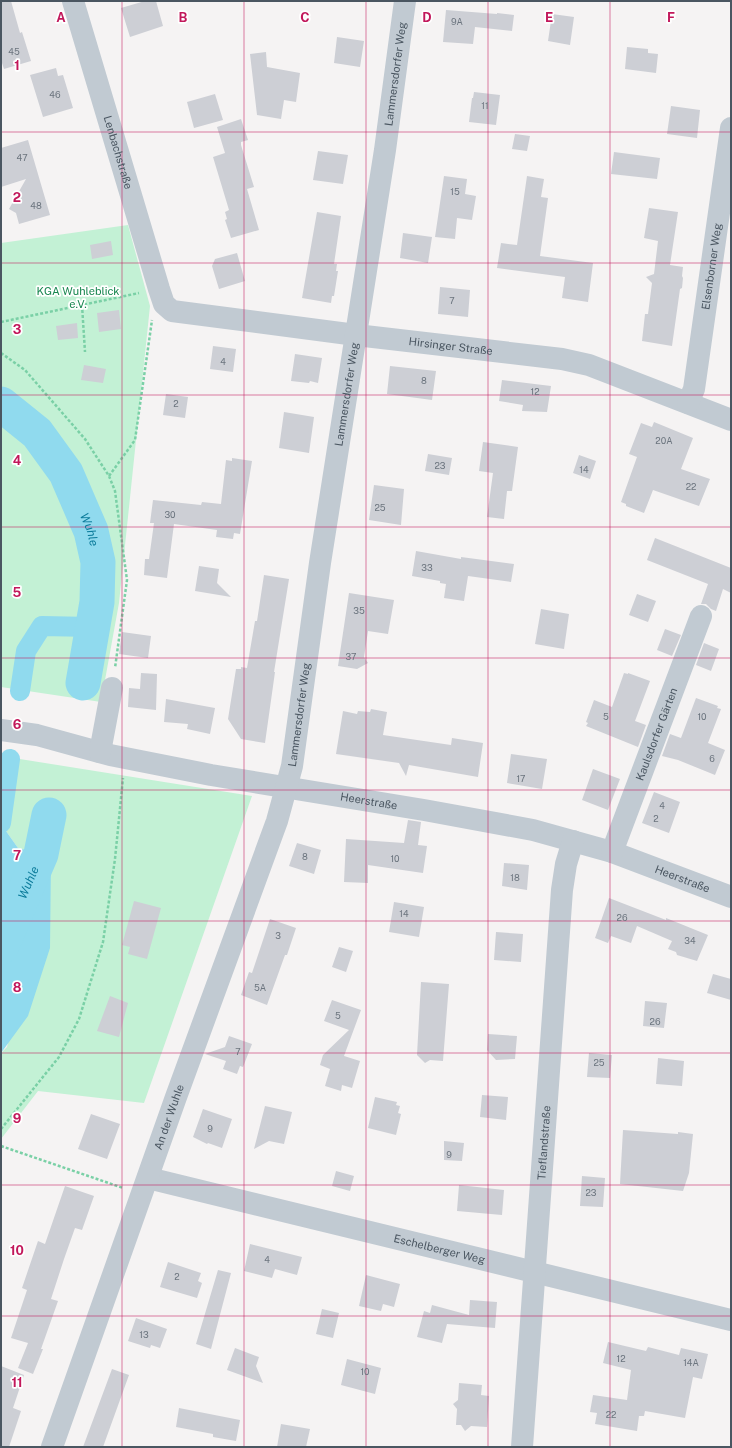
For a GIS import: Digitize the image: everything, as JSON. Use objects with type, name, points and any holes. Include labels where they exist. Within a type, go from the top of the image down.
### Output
[{"type":"street","name":"Lenbachstraße","points":[[73,1],[161,296]]},
{"type":"street","name":"Lammersdorfer Weg","points":[[286,787],[292,766],[320,563],[385,150],[406,1]]},
{"type":"street","name":"Elsenborner Weg","points":[[688,403],[694,389],[731,128]]},
{"type":"street","name":"Hirsinger Straße","points":[[161,296],[172,311],[356,335],[562,359],[589,365],[731,420]]},
{"type":"street","name":"Kaulsdorfer Gärten","points":[[612,852],[701,616]]},
{"type":"street","points":[[100,752],[112,688]]},
{"type":"street","name":"Heerstraße","points":[[1,730],[37,736],[126,758],[207,775],[286,787],[533,830],[612,852],[731,896]]},
{"type":"street","name":"An der Wuhle","points":[[52,1447],[183,1076],[277,821],[286,787]]},
{"type":"street","name":"Tieflandstraße","points":[[522,1447],[536,1272],[562,890],[566,864],[573,841]]},
{"type":"street","name":"Eschelberger Weg","points":[[145,1186],[536,1272],[731,1320]]},
{"type":"path","points":[[1,322],[82,305],[161,296],[152,317],[135,440],[109,476]]},
{"type":"path","points":[[82,305],[85,352]]},
{"type":"path","points":[[1,353],[25,370],[80,433],[109,476],[115,491],[127,580],[118,650]]},
{"type":"path","points":[[1,1130],[59,1057],[79,1019],[104,942],[126,758]]},
{"type":"path","points":[[1,1146],[145,1186]]},
{"type":"green space","name":"KGA Wuhleblick e.V.","points":[[128,225],[150,306],[119,603],[101,702],[1,687],[1,243]]},
{"type":"green space","points":[[1,756],[252,796],[144,1103],[38,1091],[1,1139],[1,1053],[7,1047],[51,856],[18,848],[1,824]]},
{"type":"water","points":[[1,824],[18,848],[51,856],[50,948],[28,1016],[1,1053]]},
{"type":"building","points":[[1,1],[11,1],[20,33],[22,32],[31,61],[4,69],[1,60]]},
{"type":"building","points":[[145,1],[156,1],[163,26],[130,37],[121,8]]},
{"type":"building","points":[[446,10],[514,15],[512,31],[475,27],[473,44],[443,42]]},
{"type":"building","points":[[552,14],[574,17],[570,45],[548,41]]},
{"type":"building","points":[[337,37],[364,41],[360,67],[334,63]]},
{"type":"building","points":[[627,47],[648,49],[648,53],[658,54],[656,73],[625,69]]},
{"type":"building","points":[[266,52],[267,67],[300,73],[296,102],[284,100],[281,119],[257,115],[250,54]]},
{"type":"building","points":[[56,68],[58,76],[63,75],[73,108],[43,117],[30,75]]},
{"type":"building","points":[[474,92],[500,95],[496,125],[469,122]]},
{"type":"building","points":[[215,94],[223,120],[194,128],[187,102]]},
{"type":"building","points":[[671,106],[700,110],[697,138],[667,134]]},
{"type":"building","points":[[241,119],[248,140],[241,142],[241,145],[254,187],[247,189],[259,230],[231,238],[225,220],[227,219],[225,212],[229,210],[213,157],[225,153],[217,127]]},
{"type":"building","points":[[515,134],[530,136],[527,151],[512,149]]},
{"type":"building","points":[[28,140],[50,215],[19,224],[16,213],[9,209],[26,179],[1,187],[1,148]]},
{"type":"building","points":[[318,151],[348,155],[343,184],[313,180]]},
{"type":"building","points":[[614,152],[660,158],[657,179],[611,174]]},
{"type":"building","points":[[444,176],[467,179],[465,194],[476,196],[472,220],[457,218],[455,239],[435,237]]},
{"type":"building","points":[[527,176],[544,179],[541,197],[548,198],[540,256],[593,263],[588,302],[562,298],[565,277],[497,268],[501,243],[517,245]]},
{"type":"building","points":[[649,208],[678,212],[670,265],[683,267],[683,278],[682,288],[680,289],[672,346],[642,341],[645,314],[648,314],[652,283],[646,277],[654,274],[658,241],[644,238]]},
{"type":"building","points":[[317,212],[341,216],[334,264],[337,264],[336,271],[338,271],[334,296],[332,296],[331,303],[302,298]]},
{"type":"building","points":[[403,233],[432,237],[428,263],[400,258]]},
{"type":"building","points":[[111,241],[113,255],[92,259],[90,245]]},
{"type":"building","points":[[237,253],[245,281],[219,289],[212,266],[215,259]]},
{"type":"building","points":[[440,287],[470,290],[468,317],[438,314]]},
{"type":"building","points":[[119,310],[121,329],[99,332],[97,313]]},
{"type":"building","points":[[77,323],[78,338],[58,340],[56,326]]},
{"type":"building","points":[[213,346],[236,349],[233,372],[210,369]]},
{"type":"building","points":[[295,354],[322,358],[318,383],[310,381],[309,383],[291,381]]},
{"type":"building","points":[[84,365],[106,369],[103,383],[81,380]]},
{"type":"building","points":[[390,366],[436,371],[432,400],[387,394]]},
{"type":"building","points":[[502,380],[551,386],[547,412],[522,411],[523,405],[499,401]]},
{"type":"building","points":[[166,394],[188,397],[185,418],[163,415]]},
{"type":"building","points":[[284,412],[314,417],[309,453],[279,448]]},
{"type":"building","points":[[654,422],[693,438],[681,469],[710,479],[699,506],[653,490],[644,513],[626,506],[626,504],[621,502],[637,457],[629,454],[641,423],[652,427]]},
{"type":"building","points":[[483,442],[518,447],[512,491],[507,491],[504,519],[487,517],[493,473],[479,471]]},
{"type":"building","points":[[428,454],[452,458],[449,475],[425,471]]},
{"type":"building","points":[[579,455],[596,461],[590,479],[573,473]]},
{"type":"building","points":[[232,458],[252,461],[240,534],[234,533],[233,539],[216,537],[217,530],[174,524],[167,578],[144,575],[145,559],[149,559],[154,523],[150,523],[153,500],[201,505],[202,502],[221,504],[226,460],[232,461]]},
{"type":"building","points":[[374,485],[404,489],[401,525],[369,520]]},
{"type":"building","points":[[655,538],[731,568],[731,593],[723,589],[716,611],[711,609],[706,604],[701,604],[708,584],[647,560]]},
{"type":"building","points":[[416,551],[461,559],[461,557],[514,564],[511,582],[468,576],[464,601],[444,598],[446,584],[440,583],[440,581],[412,576]]},
{"type":"building","points":[[199,566],[219,569],[217,583],[231,597],[195,591]]},
{"type":"building","points":[[264,575],[289,579],[274,672],[265,743],[241,739],[228,719],[236,669],[241,669],[241,667],[247,668],[255,621],[257,621]]},
{"type":"building","points":[[349,593],[394,600],[388,634],[368,631],[364,657],[368,663],[357,669],[338,666]]},
{"type":"building","points":[[637,594],[656,601],[648,622],[629,615]]},
{"type":"building","points":[[541,609],[569,614],[564,649],[535,644]]},
{"type":"building","points":[[665,629],[681,635],[672,656],[657,650]]},
{"type":"building","points":[[122,632],[151,636],[148,658],[119,654]]},
{"type":"building","points":[[704,643],[719,649],[711,671],[696,665]]},
{"type":"building","points":[[141,673],[157,674],[156,710],[128,707],[129,688],[140,689]]},
{"type":"building","points":[[624,673],[650,681],[635,721],[646,725],[638,747],[586,726],[594,700],[612,707]]},
{"type":"building","points":[[696,698],[718,706],[717,708],[721,709],[708,743],[725,750],[715,775],[678,760],[662,756],[670,734],[681,738]]},
{"type":"building","points":[[166,699],[215,708],[210,734],[187,729],[188,724],[164,722]]},
{"type":"building","points":[[371,709],[387,712],[383,735],[451,745],[452,738],[483,743],[478,777],[409,765],[406,776],[399,763],[336,754],[343,711],[357,714],[358,711],[370,712]]},
{"type":"building","points":[[511,754],[547,759],[542,789],[507,783]]},
{"type":"building","points":[[593,769],[620,779],[608,810],[582,800]]},
{"type":"building","points":[[654,792],[680,802],[669,833],[642,823]]},
{"type":"building","points":[[408,820],[421,822],[418,845],[427,846],[423,873],[368,865],[368,883],[344,882],[346,839],[404,843]]},
{"type":"building","points":[[297,843],[321,850],[314,874],[289,866]]},
{"type":"building","points":[[504,863],[529,865],[527,890],[502,886]]},
{"type":"building","points":[[609,898],[666,920],[666,918],[708,935],[697,961],[677,955],[676,952],[668,949],[672,941],[637,926],[631,943],[611,936],[608,943],[595,938]]},
{"type":"building","points":[[134,901],[161,908],[147,959],[128,954],[130,947],[122,945]]},
{"type":"building","points":[[394,902],[424,907],[419,937],[389,932]]},
{"type":"building","points":[[270,919],[296,928],[267,1005],[241,995],[249,972],[252,973]]},
{"type":"building","points":[[496,932],[523,934],[521,962],[494,960]]},
{"type":"building","points":[[339,947],[353,951],[346,972],[332,967]]},
{"type":"building","points":[[713,974],[731,979],[731,1000],[707,993]]},
{"type":"building","points":[[421,982],[449,984],[443,1061],[430,1060],[425,1063],[417,1055]]},
{"type":"building","points":[[110,996],[128,1003],[119,1037],[97,1031]]},
{"type":"building","points":[[332,1000],[361,1010],[344,1056],[360,1061],[352,1088],[342,1085],[341,1091],[325,1086],[330,1069],[320,1065],[323,1055],[349,1030],[324,1021]]},
{"type":"building","points":[[645,1001],[667,1003],[664,1028],[643,1026]]},
{"type":"building","points":[[488,1034],[517,1036],[515,1059],[496,1060],[487,1050]]},
{"type":"building","points":[[229,1036],[252,1044],[243,1067],[240,1066],[237,1074],[223,1069],[226,1061],[205,1054],[225,1047]]},
{"type":"building","points":[[589,1053],[612,1055],[610,1078],[587,1077]]},
{"type":"building","points":[[658,1058],[684,1061],[682,1086],[656,1084]]},
{"type":"building","points":[[482,1095],[508,1097],[506,1120],[480,1117]]},
{"type":"building","points":[[375,1097],[397,1102],[396,1105],[400,1106],[398,1113],[401,1114],[396,1135],[368,1128]]},
{"type":"building","points":[[265,1106],[292,1112],[284,1144],[269,1141],[254,1149]]},
{"type":"building","points":[[203,1109],[232,1119],[222,1148],[208,1143],[207,1144],[193,1137]]},
{"type":"building","points":[[91,1114],[120,1124],[107,1159],[78,1149]]},
{"type":"building","points":[[623,1130],[693,1134],[689,1173],[683,1191],[620,1184]]},
{"type":"building","points":[[444,1141],[464,1143],[462,1161],[444,1160]]},
{"type":"building","points":[[336,1171],[354,1176],[350,1191],[332,1186]]},
{"type":"building","points":[[582,1176],[605,1178],[603,1207],[580,1206]]},
{"type":"building","points":[[459,1185],[504,1190],[502,1215],[457,1211]]},
{"type":"building","points":[[65,1186],[94,1196],[82,1230],[75,1228],[64,1259],[51,1299],[58,1301],[41,1349],[43,1349],[33,1374],[18,1368],[28,1343],[11,1338],[27,1290],[22,1288],[38,1241],[45,1244]]},
{"type":"building","points":[[250,1244],[302,1257],[297,1275],[275,1269],[272,1278],[244,1271]]},
{"type":"building","points":[[168,1262],[201,1273],[198,1281],[202,1283],[197,1298],[160,1287]]},
{"type":"building","points":[[218,1270],[231,1273],[211,1349],[196,1344]]},
{"type":"building","points":[[366,1275],[400,1284],[394,1307],[383,1304],[381,1311],[359,1306]]},
{"type":"building","points":[[470,1300],[497,1302],[495,1328],[447,1324],[442,1343],[417,1337],[424,1311],[430,1313],[432,1305],[469,1315]]},
{"type":"building","points":[[322,1309],[339,1313],[333,1338],[316,1334]]},
{"type":"building","points":[[136,1318],[167,1329],[160,1348],[151,1345],[150,1348],[128,1341]]},
{"type":"building","points":[[608,1342],[646,1351],[648,1347],[679,1355],[681,1348],[708,1354],[702,1379],[693,1377],[685,1418],[645,1411],[644,1416],[639,1416],[637,1431],[595,1424],[597,1413],[590,1412],[593,1395],[627,1400],[631,1370],[603,1363]]},
{"type":"building","points":[[235,1348],[259,1357],[256,1366],[263,1383],[227,1370]]},
{"type":"building","points":[[347,1359],[381,1368],[375,1394],[341,1385]]},
{"type":"building","points":[[1,1366],[24,1375],[13,1408],[21,1411],[9,1447],[1,1447]]},
{"type":"building","points":[[112,1369],[129,1375],[103,1447],[83,1447]]},
{"type":"building","points":[[459,1383],[482,1385],[481,1395],[489,1396],[487,1427],[471,1426],[465,1431],[461,1425],[456,1425],[457,1409],[453,1404],[458,1400]]},
{"type":"building","points":[[179,1408],[240,1420],[236,1441],[213,1437],[213,1434],[176,1427]]},
{"type":"building","points":[[281,1424],[310,1429],[306,1447],[277,1447]]},
{"type":"waterway","name":"Wuhle","points":[[1,404],[37,433],[66,473],[91,531],[98,562],[97,602],[83,683]]},
{"type":"waterway","points":[[20,691],[26,651],[42,626],[92,627]]},
{"type":"waterway","points":[[1,823],[10,759]]},
{"type":"waterway","name":"Wuhle","points":[[1,947],[41,854],[49,815]]}]
